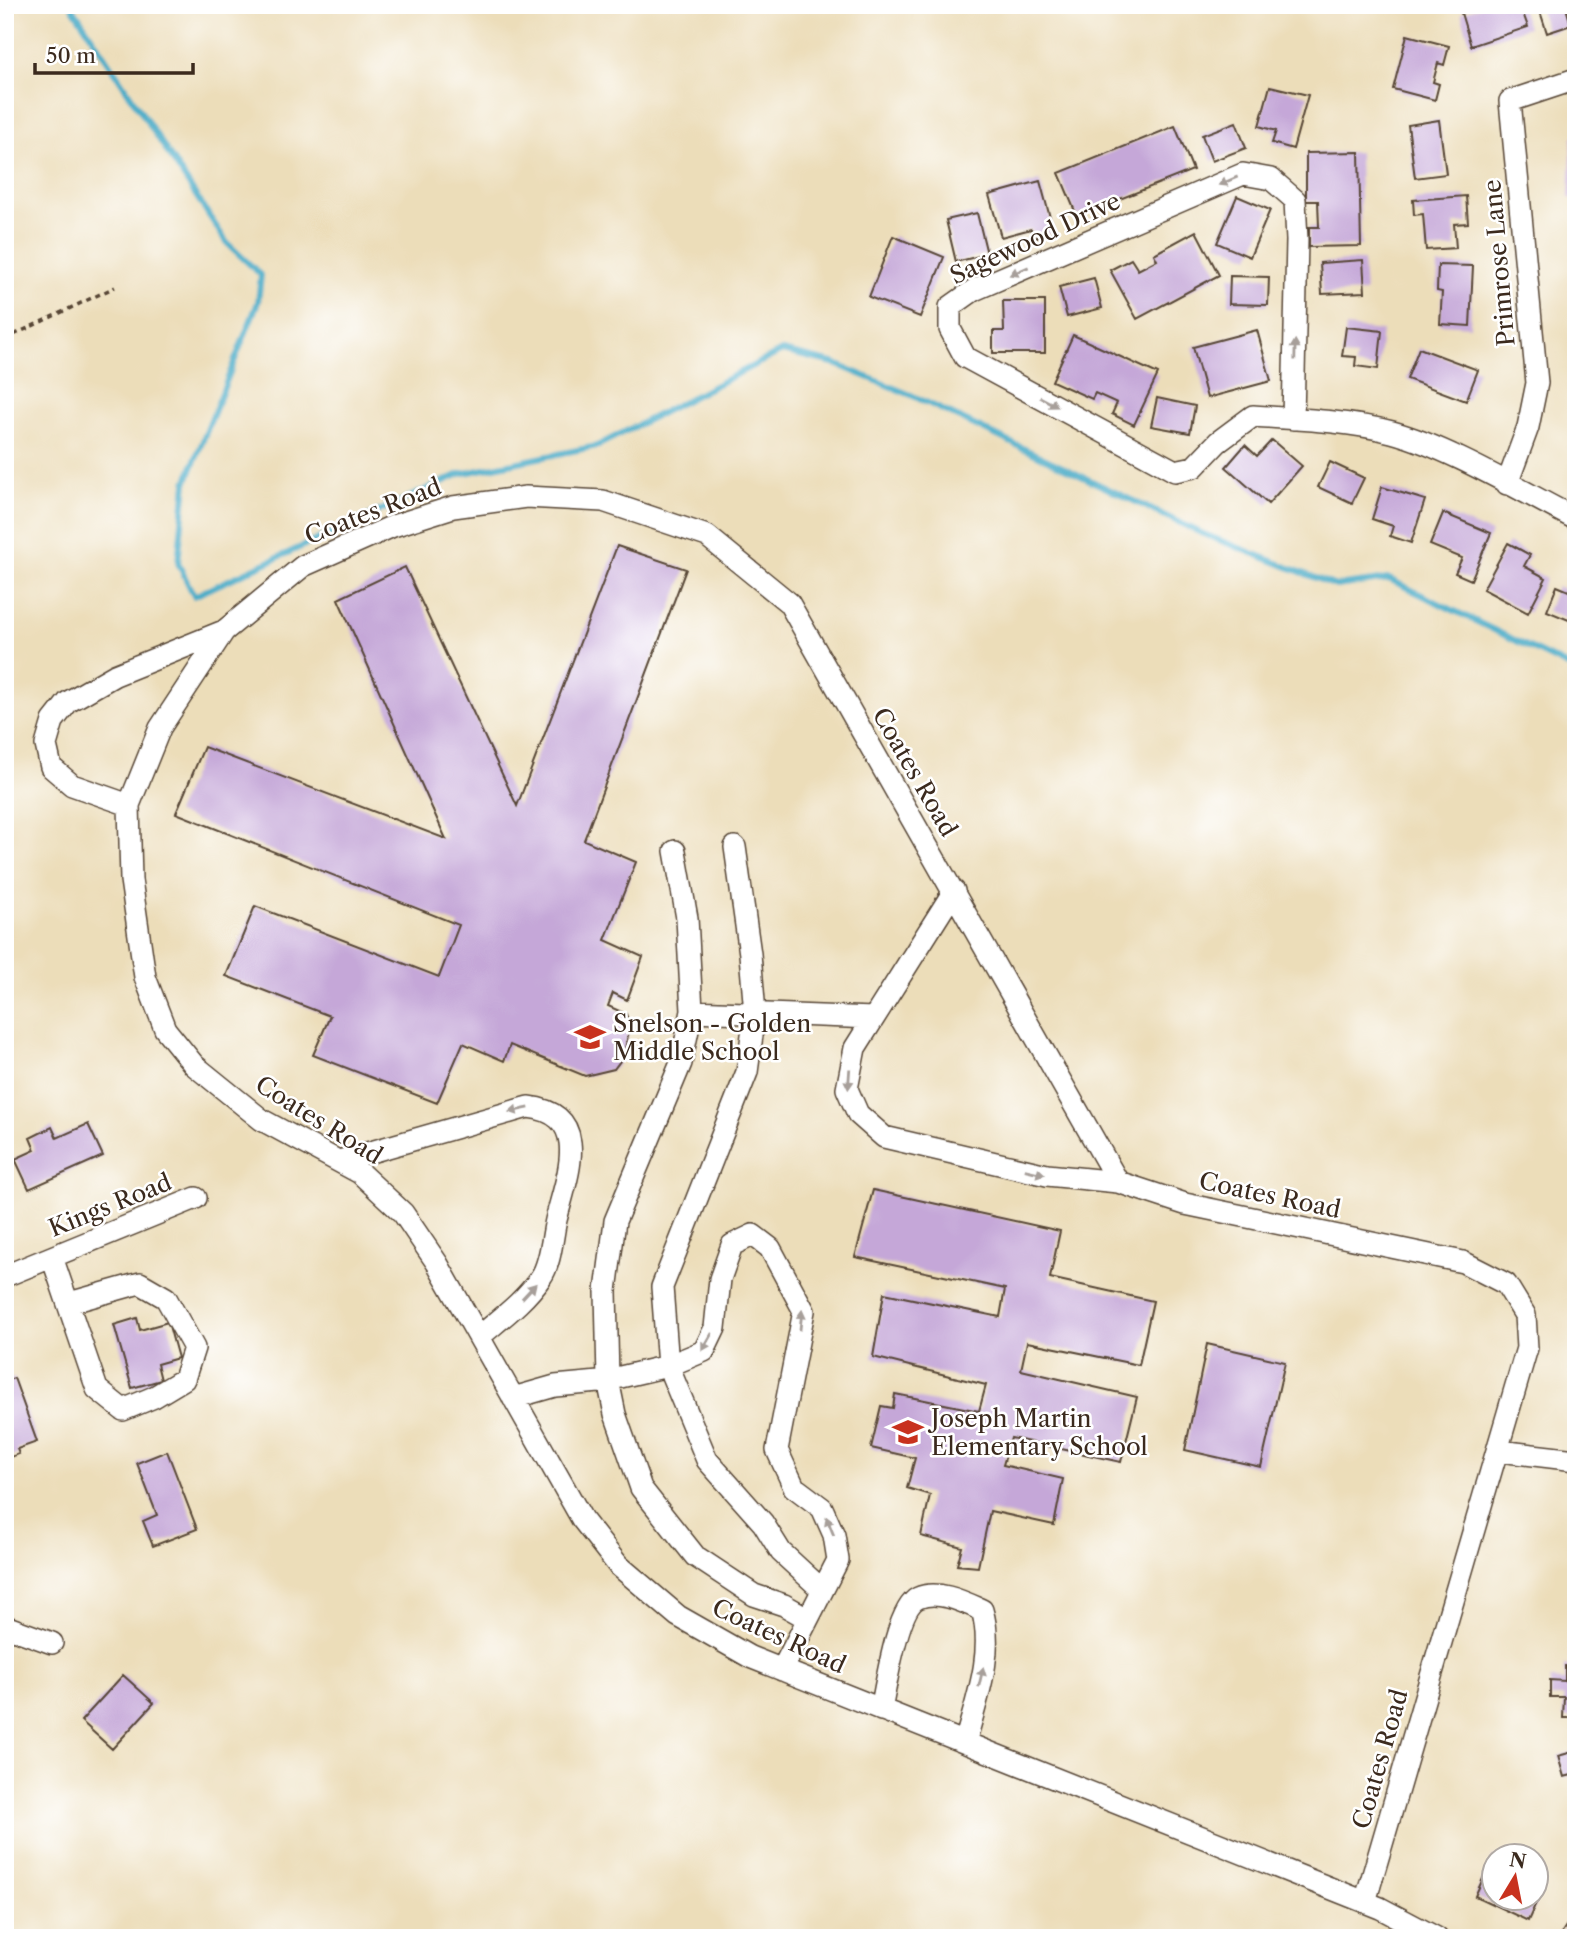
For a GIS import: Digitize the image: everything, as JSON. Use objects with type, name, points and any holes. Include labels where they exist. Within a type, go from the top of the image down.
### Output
[{"type":"street","name":"Primrose Lane","points":[[1507,484],[1528,427],[1537,383],[1510,101],[1576,79]]},
{"type":"street","name":"Sagewood Drive","points":[[1293,419],[1295,200],[1271,179],[1243,174],[974,290],[950,307],[950,329],[965,357],[1175,471],[1194,467],[1218,442],[1253,416],[1293,419],[1393,432],[1576,519]]},
{"type":"street","name":"Coates Road","points":[[1365,1902],[1527,1348],[1525,1315],[1506,1284],[1463,1262],[1185,1204],[1118,1182],[789,603],[707,536],[603,501],[526,496],[453,507],[393,526],[303,566],[224,631],[160,728],[129,805],[131,880],[145,977],[165,1029],[194,1065],[262,1120],[360,1173],[403,1213],[437,1263],[582,1519],[618,1565],[678,1616],[750,1657],[1365,1902],[1437,1938]]},
{"type":"street","points":[[129,805],[72,785],[51,767],[46,745],[53,721],[68,702],[115,675],[224,631]]},
{"type":"street","points":[[735,847],[755,1013],[747,1072],[662,1287],[668,1366],[707,1460],[763,1523],[781,1552],[820,1588]]},
{"type":"street","points":[[675,851],[687,918],[692,1011],[681,1063],[615,1221],[606,1291],[608,1380],[615,1414],[641,1488],[695,1556],[754,1595],[784,1605],[807,1618]]},
{"type":"street","points":[[954,891],[855,1048],[847,1089],[858,1114],[884,1137],[1047,1175],[1118,1182]]},
{"type":"street","points":[[692,1011],[874,1018]]},
{"type":"street","points":[[339,1161],[528,1107],[543,1109],[566,1128],[572,1154],[543,1275],[530,1292],[479,1337]]},
{"type":"street","name":"Kings Road","points":[[5,1276],[196,1198]]},
{"type":"street","points":[[513,1398],[555,1386],[608,1380],[668,1366],[704,1351],[715,1328],[720,1279],[732,1245],[753,1235],[770,1248],[804,1311],[777,1450],[794,1487],[822,1508],[834,1535],[838,1560],[820,1588],[782,1670]]},
{"type":"street","points":[[52,1257],[97,1389],[123,1410],[154,1397],[184,1379],[194,1348],[166,1298],[140,1283],[69,1303]]},
{"type":"street","points":[[1499,1451],[1576,1460]]},
{"type":"street","points":[[880,1710],[904,1612],[918,1598],[940,1596],[961,1600],[982,1610],[987,1627],[985,1659],[965,1743]]},
{"type":"street","points":[[5,1626],[52,1643]]},
{"type":"path","points":[[5,339],[115,287]]},
{"type":"building","points":[[1485,5],[1520,5],[1528,27],[1471,46],[1461,13]]},
{"type":"building","points":[[1538,5],[1576,5],[1576,8],[1567,11],[1571,25],[1547,33]]},
{"type":"building","points":[[1407,35],[1449,46],[1444,65],[1438,63],[1433,82],[1439,84],[1435,100],[1393,89]]},
{"type":"building","points":[[1270,86],[1308,95],[1293,149],[1272,143],[1276,131],[1259,126]]},
{"type":"building","points":[[1439,120],[1446,174],[1415,178],[1408,125]]},
{"type":"building","points":[[1236,122],[1246,148],[1212,161],[1202,135]]},
{"type":"building","points":[[1175,126],[1193,170],[1077,216],[1059,173]]},
{"type":"building","points":[[1572,137],[1576,137],[1576,198],[1569,198]]},
{"type":"building","points":[[1359,152],[1361,246],[1309,247],[1309,227],[1319,227],[1318,201],[1306,201],[1306,153]]},
{"type":"building","points":[[1040,181],[1054,232],[1034,238],[1031,229],[1001,237],[989,195]]},
{"type":"building","points":[[1237,196],[1270,210],[1250,257],[1217,243]]},
{"type":"building","points":[[1466,196],[1468,223],[1454,224],[1456,248],[1426,250],[1423,214],[1414,215],[1413,200]]},
{"type":"building","points":[[977,213],[987,254],[956,262],[946,220]]},
{"type":"building","points":[[1196,231],[1219,275],[1137,319],[1110,270],[1131,259],[1138,270],[1157,260],[1154,254]]},
{"type":"building","points":[[893,236],[944,257],[920,317],[869,297]]},
{"type":"building","points":[[1363,260],[1365,292],[1322,294],[1320,263]]},
{"type":"building","points":[[1438,265],[1473,266],[1470,326],[1440,324],[1442,292],[1437,291]]},
{"type":"building","points":[[1230,276],[1269,277],[1268,305],[1229,304]]},
{"type":"building","points":[[1094,278],[1102,308],[1067,317],[1059,287]]},
{"type":"building","points":[[1003,301],[1045,301],[1045,353],[993,353],[993,331],[1004,331]]},
{"type":"building","points":[[1346,327],[1382,331],[1378,369],[1355,366],[1356,357],[1342,356]]},
{"type":"building","points":[[1257,330],[1271,381],[1207,398],[1193,347]]},
{"type":"building","points":[[1073,335],[1158,374],[1134,425],[1112,414],[1117,403],[1095,393],[1092,399],[1052,381]]},
{"type":"building","points":[[1419,348],[1478,370],[1466,401],[1407,379]]},
{"type":"building","points":[[1157,398],[1195,406],[1190,433],[1151,426]]},
{"type":"building","points":[[1272,440],[1302,466],[1268,504],[1226,467],[1245,445],[1257,456]]},
{"type":"building","points":[[1330,462],[1364,478],[1352,503],[1318,487]]},
{"type":"building","points":[[1382,487],[1425,500],[1411,543],[1390,536],[1393,526],[1372,519]]},
{"type":"building","points":[[1443,513],[1491,533],[1471,580],[1455,573],[1462,558],[1430,545]]},
{"type":"building","points":[[1508,543],[1530,555],[1524,566],[1546,578],[1528,613],[1483,589]]},
{"type":"building","points":[[617,546],[686,569],[584,840],[636,862],[605,940],[643,957],[627,1000],[613,993],[608,1006],[626,1014],[630,1027],[623,1057],[614,1069],[585,1076],[510,1045],[504,1061],[463,1043],[437,1103],[313,1055],[330,1016],[226,976],[255,906],[439,977],[459,925],[176,813],[204,747],[446,839],[338,599],[405,567],[517,806]]},
{"type":"building","points":[[1557,586],[1576,594],[1576,623],[1547,611]]},
{"type":"building","points":[[88,1124],[103,1156],[29,1189],[15,1159],[35,1150],[30,1138],[52,1127],[57,1138]]},
{"type":"building","points":[[873,1190],[1060,1231],[1050,1278],[1153,1301],[1139,1365],[1027,1342],[1021,1370],[1137,1397],[1121,1462],[1011,1438],[1003,1465],[1063,1479],[1054,1525],[990,1511],[978,1567],[957,1565],[962,1547],[921,1536],[930,1495],[907,1488],[915,1458],[871,1448],[881,1406],[893,1408],[895,1394],[979,1411],[986,1385],[873,1357],[884,1293],[1000,1317],[1005,1289],[855,1257]]},
{"type":"building","points":[[137,1318],[140,1330],[168,1322],[178,1358],[157,1364],[161,1380],[132,1388],[114,1325]]},
{"type":"building","points":[[1207,1344],[1285,1362],[1261,1467],[1185,1450]]},
{"type":"building","points":[[14,1378],[37,1442],[17,1449],[19,1454],[5,1459],[5,1381]]},
{"type":"building","points":[[167,1451],[197,1529],[153,1546],[143,1521],[157,1515],[137,1463]]},
{"type":"building","points":[[1565,1666],[1576,1667],[1576,1718],[1563,1718],[1564,1697],[1550,1697],[1550,1680],[1565,1681]]},
{"type":"building","points":[[123,1675],[154,1703],[112,1749],[81,1721]]},
{"type":"building","points":[[1576,1751],[1576,1774],[1564,1777],[1558,1756]]},
{"type":"building","points":[[1480,1885],[1480,1898],[1475,1896]]},
{"type":"building","points":[[1509,1912],[1532,1912],[1528,1921]]},
{"type":"building","points":[[1574,1914],[1576,1938],[1558,1938]]},
{"type":"waterway","points":[[71,5],[227,243],[261,275],[258,302],[186,483],[178,563],[194,596],[460,474],[597,446],[782,351],[833,363],[911,395],[1201,533],[1336,586],[1389,579],[1576,670]]},
{"type":"place","name":"Snelson - Golden Middle School","points":[[590,1037]]},
{"type":"place","name":"Joseph Martin Elementary School","points":[[908,1432]]}]
